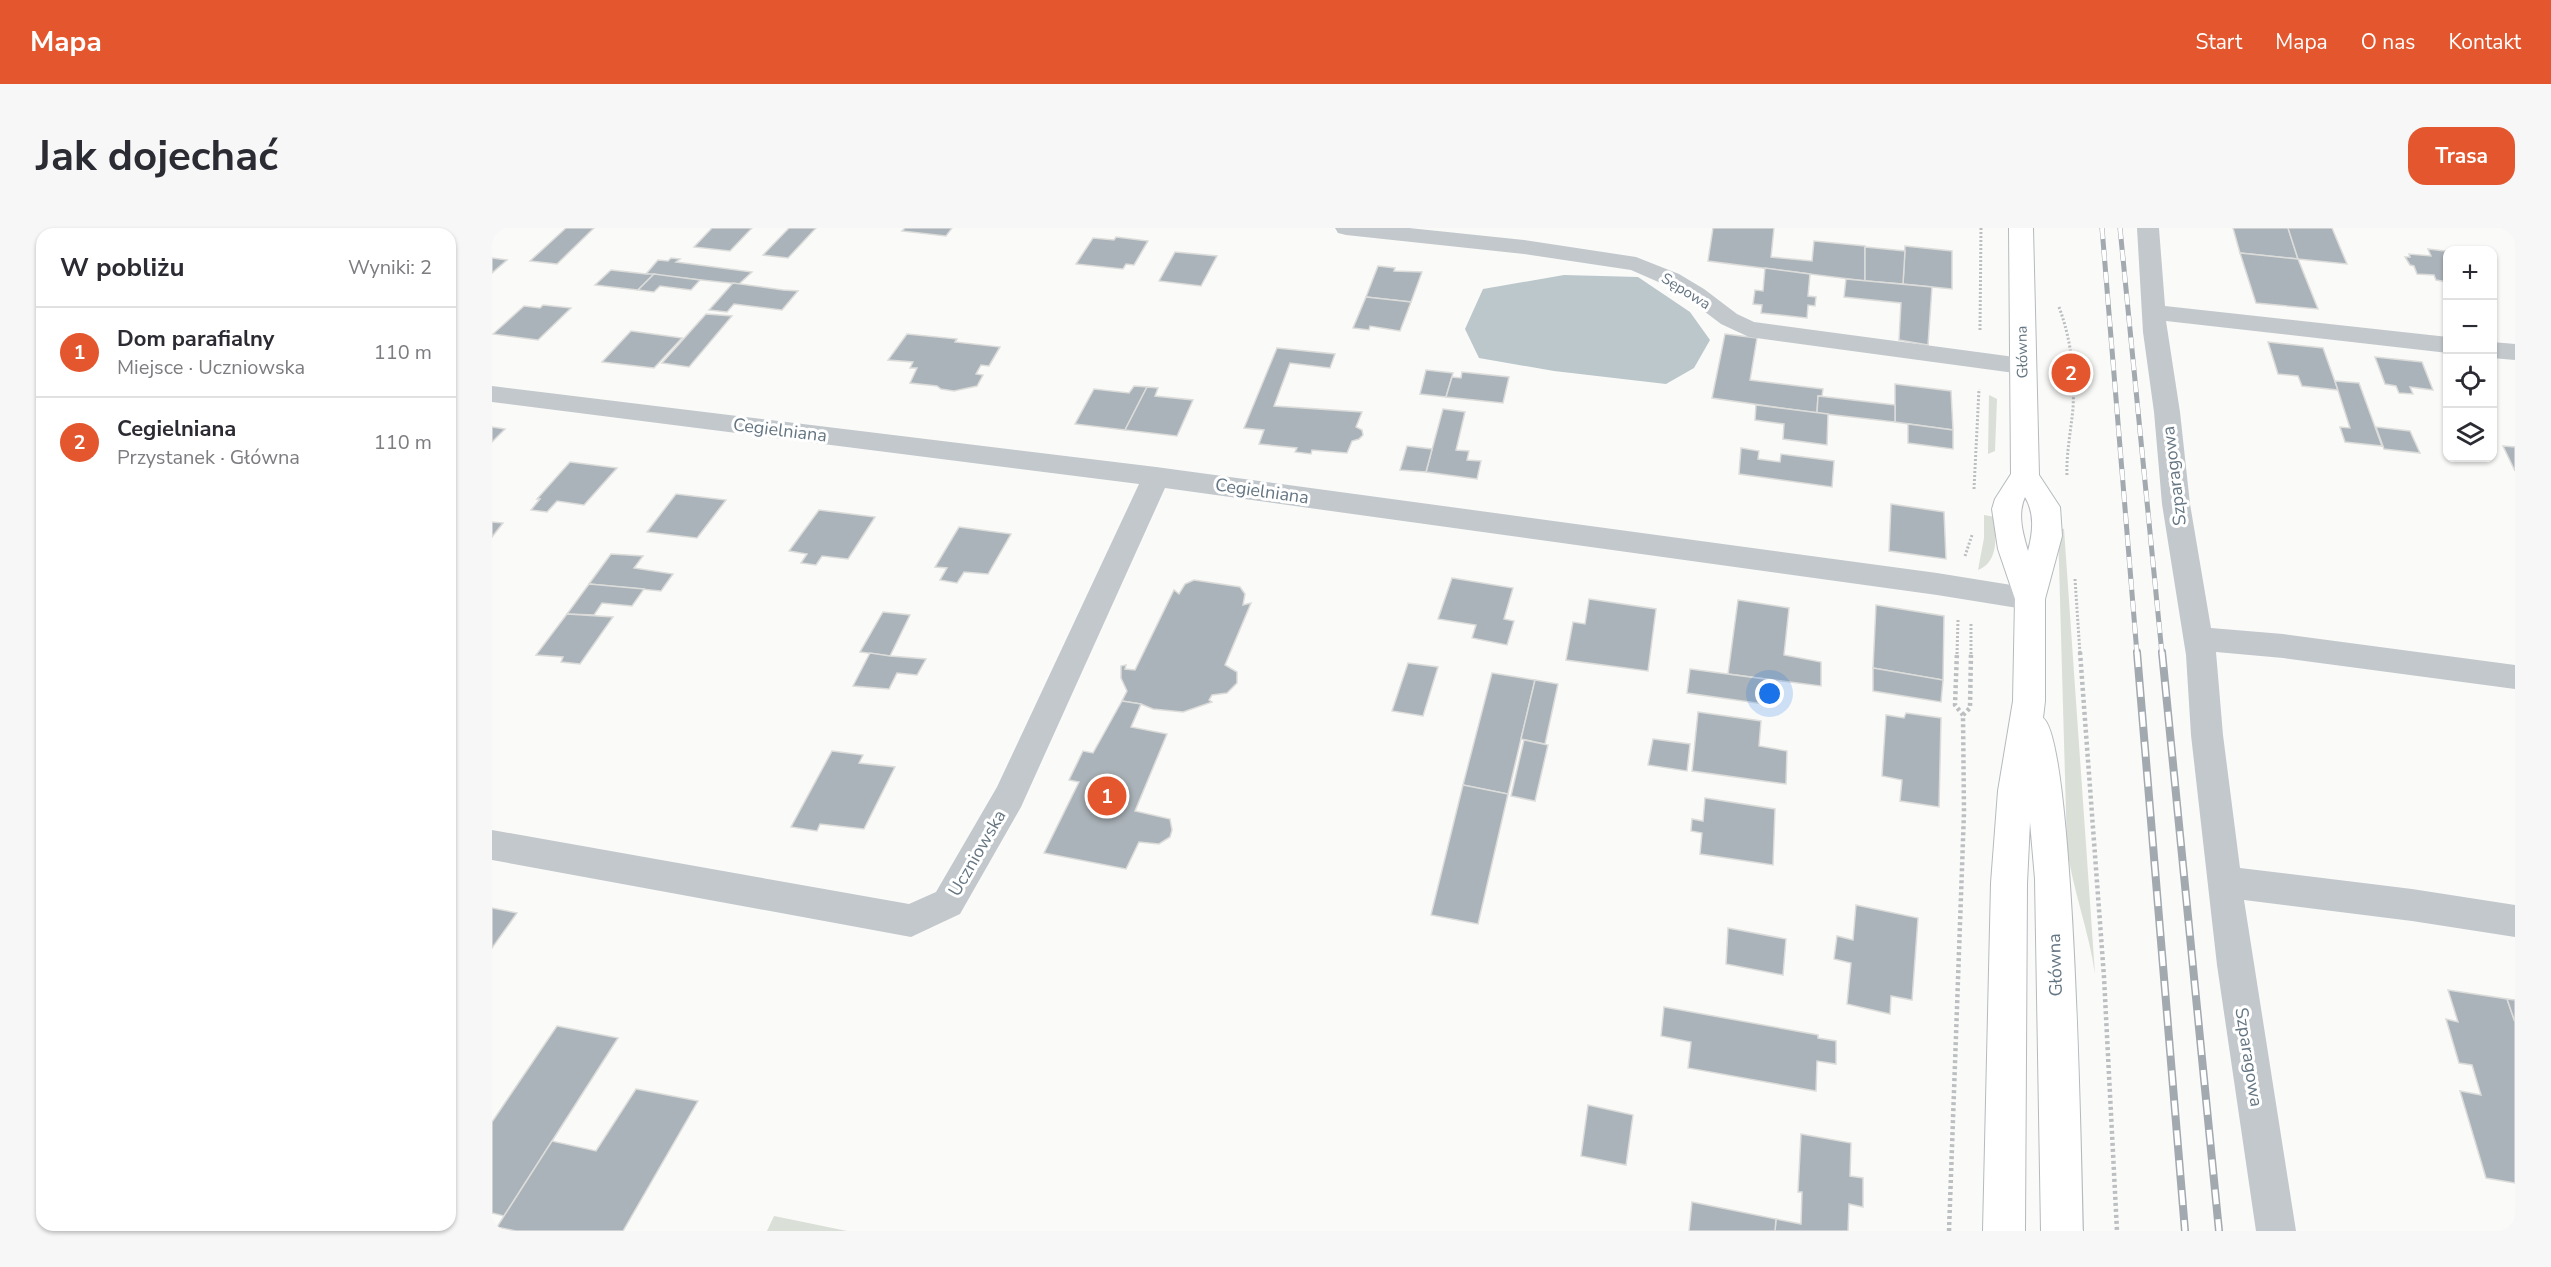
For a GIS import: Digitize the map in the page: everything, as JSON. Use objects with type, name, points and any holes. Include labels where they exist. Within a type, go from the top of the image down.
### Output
[{"type":"main road","name":"Główna","points":[[2004,1231],[2009,883],[2015,791],[2029,701],[2030,599],[2013,550],[2008,511],[2008,500],[2025,476],[2021,228]]},
{"type":"main road","name":"Główna","points":[[2029,701],[2046,802],[2053,879],[2062,1231]]},
{"type":"street","name":"Sępowa","points":[[1346,228],[1524,248],[1636,264],[1671,279],[1696,294],[1729,319],[1749,328],[1808,339],[2022,366]]},
{"type":"street","name":"Szparagowa","points":[[2148,228],[2154,312],[2176,504],[2198,639],[2235,965],[2276,1231]]},
{"type":"street","points":[[2154,312],[2443,344]]},
{"type":"street","points":[[2497,350],[2515,352]]},
{"type":"street","name":"Cegielniana","points":[[492,394],[1156,477],[1913,580],[2030,599]]},
{"type":"street","name":"Uczniowska","points":[[492,844],[911,921],[948,903],[1009,797],[1156,477]]},
{"type":"street","points":[[2198,639],[2283,646],[2515,677]]},
{"type":"street","points":[[2225,882],[2412,905],[2515,921]]},
{"type":"path","points":[[1974,498],[1981,228]]},
{"type":"path","points":[[2058,306],[2067,327],[2071,351],[2073,407],[2067,478]]},
{"type":"path","points":[[1963,562],[1973,526]]},
{"type":"path","points":[[2074,568],[2104,965],[2117,1231]]},
{"type":"path","points":[[1949,1231],[1964,812],[1963,715],[1955,705],[1959,610]]},
{"type":"path","points":[[1963,715],[1970,708],[1971,612]]},
{"type":"shaded area","points":[[1564,275],[1638,277],[1690,312],[1710,340],[1694,368],[1666,384],[1554,371],[1479,358],[1465,329],[1483,289]]},
{"type":"shaded area","points":[[1989,395],[1997,399],[1995,451],[1988,454]]},
{"type":"shaded area","points":[[1984,515],[1995,517],[1995,547],[1990,561],[1978,570],[1984,538]]},
{"type":"shaded area","points":[[2058,528],[2064,529],[2095,974],[2067,848]]},
{"type":"shaded area","points":[[774,1216],[847,1231],[767,1231]]},
{"type":"building","points":[[566,228],[594,228],[557,264],[530,261]]},
{"type":"building","points":[[712,228],[752,228],[730,251],[694,247]]},
{"type":"building","points":[[789,228],[816,228],[788,258],[763,255]]},
{"type":"building","points":[[905,228],[952,228],[946,236],[902,231]]},
{"type":"building","points":[[1713,228],[1774,228],[1771,257],[1812,261],[1814,241],[1865,246],[1865,281],[1708,261]]},
{"type":"building","points":[[2233,228],[2288,228],[2298,259],[2240,253]]},
{"type":"building","points":[[2288,228],[2332,228],[2347,264],[2298,259]]},
{"type":"building","points":[[1116,237],[1148,241],[1134,265],[1126,264],[1123,269],[1076,264],[1093,238],[1114,240]]},
{"type":"building","points":[[1905,246],[1952,251],[1952,289],[1903,284]]},
{"type":"building","points":[[1865,247],[1905,251],[1903,284],[1865,281]]},
{"type":"building","points":[[2428,249],[2443,251],[2443,281],[2436,280],[2434,275],[2417,274],[2414,266],[2410,265],[2405,257],[2410,257],[2409,254],[2431,256]]},
{"type":"building","points":[[1175,252],[1217,256],[1201,286],[1159,281]]},
{"type":"building","points":[[2240,253],[2298,259],[2318,309],[2256,303]]},
{"type":"building","points":[[492,258],[507,260],[492,273]]},
{"type":"building","points":[[671,258],[680,259],[676,262],[752,272],[739,284],[646,274],[658,260],[668,261]]},
{"type":"building","points":[[1378,266],[1395,268],[1394,271],[1422,272],[1411,302],[1366,297]]},
{"type":"building","points":[[1765,268],[1810,274],[1808,296],[1816,297],[1815,306],[1808,305],[1807,318],[1761,313],[1762,305],[1753,304],[1755,290],[1763,291]]},
{"type":"building","points":[[611,270],[654,274],[638,290],[595,285]]},
{"type":"building","points":[[654,274],[700,280],[691,290],[660,286],[654,292],[638,290]]},
{"type":"building","points":[[1846,279],[1932,287],[1928,345],[1899,340],[1901,303],[1844,297]]},
{"type":"building","points":[[733,283],[798,291],[782,310],[734,304],[727,312],[709,310]]},
{"type":"building","points":[[1366,297],[1411,302],[1400,331],[1370,326],[1369,330],[1353,328]]},
{"type":"building","points":[[543,305],[571,308],[538,340],[493,334],[524,306],[540,308]]},
{"type":"building","points":[[706,314],[732,316],[689,367],[662,363]]},
{"type":"building","points":[[631,331],[682,338],[654,368],[602,362]]},
{"type":"building","points":[[907,334],[957,339],[955,342],[1000,347],[989,366],[981,365],[976,374],[983,375],[977,386],[954,391],[937,386],[910,383],[917,368],[910,368],[913,362],[888,360]]},
{"type":"building","points":[[1725,334],[1757,338],[1750,380],[1823,389],[1822,396],[1818,396],[1817,413],[1712,398]]},
{"type":"building","points":[[2268,342],[2323,348],[2338,390],[2302,386],[2298,376],[2278,374]]},
{"type":"building","points":[[1277,348],[1335,354],[1330,368],[1290,363],[1274,406],[1362,412],[1356,427],[1362,430],[1363,435],[1352,441],[1347,453],[1312,450],[1311,454],[1295,452],[1297,448],[1259,444],[1264,430],[1244,428]]},
{"type":"building","points":[[2375,357],[2422,362],[2433,390],[2410,387],[2413,394],[2399,393],[2396,386],[2385,384]]},
{"type":"building","points":[[1426,370],[1453,373],[1446,397],[1420,394]]},
{"type":"building","points":[[1462,372],[1509,377],[1503,403],[1446,397],[1452,377],[1461,378]]},
{"type":"building","points":[[2335,381],[2359,383],[2382,446],[2345,442],[2340,427],[2350,428]]},
{"type":"building","points":[[1895,384],[1951,391],[1953,430],[1895,422]]},
{"type":"building","points":[[1134,386],[1147,387],[1125,430],[1075,424],[1094,389],[1129,393]]},
{"type":"building","points":[[1147,387],[1158,388],[1155,396],[1193,400],[1177,436],[1125,430]]},
{"type":"building","points":[[1818,396],[1895,405],[1895,422],[1817,413]]},
{"type":"building","points":[[1756,405],[1828,414],[1827,445],[1783,439],[1784,424],[1755,420]]},
{"type":"building","points":[[1443,409],[1465,412],[1456,450],[1469,451],[1467,460],[1481,461],[1477,479],[1426,472]]},
{"type":"building","points":[[1908,424],[1953,430],[1953,449],[1908,443]]},
{"type":"building","points":[[492,427],[505,429],[492,442]]},
{"type":"building","points":[[2376,427],[2410,431],[2420,453],[2384,449]]},
{"type":"building","points":[[1407,446],[1432,449],[1426,472],[1400,470]]},
{"type":"building","points":[[2503,446],[2515,447],[2515,471]]},
{"type":"building","points":[[1741,448],[1759,451],[1758,459],[1780,462],[1781,454],[1834,461],[1832,487],[1739,474]]},
{"type":"building","points":[[570,462],[617,468],[584,505],[557,501],[547,512],[531,510],[540,499],[537,499]]},
{"type":"building","points":[[676,494],[726,500],[697,538],[647,532]]},
{"type":"building","points":[[1891,504],[1944,512],[1946,559],[1889,551]]},
{"type":"building","points":[[819,510],[875,517],[848,559],[822,556],[816,565],[801,563],[807,554],[789,551]]},
{"type":"building","points":[[492,522],[503,523],[492,537]]},
{"type":"building","points":[[959,527],[1011,534],[988,574],[964,572],[957,583],[940,580],[947,568],[935,567]]},
{"type":"building","points":[[611,554],[643,556],[634,568],[673,574],[661,591],[589,584]]},
{"type":"building","points":[[1452,578],[1513,588],[1504,619],[1514,621],[1507,645],[1472,638],[1476,625],[1438,619]]},
{"type":"building","points":[[1194,580],[1240,587],[1245,594],[1243,605],[1251,603],[1225,665],[1237,672],[1237,683],[1227,693],[1212,695],[1209,700],[1212,702],[1183,712],[1153,709],[1141,704],[1122,701],[1127,691],[1121,678],[1121,666],[1126,665],[1125,669],[1135,670],[1174,590],[1179,594],[1185,584]]},
{"type":"building","points":[[589,584],[644,589],[632,606],[602,603],[594,615],[567,614]]},
{"type":"building","points":[[1589,599],[1656,609],[1648,671],[1566,660],[1573,622],[1585,624]]},
{"type":"building","points":[[1738,600],[1789,608],[1784,655],[1821,662],[1821,686],[1728,674]]},
{"type":"building","points":[[1876,605],[1944,616],[1943,680],[1873,668]]},
{"type":"building","points":[[883,612],[910,615],[890,656],[860,652]]},
{"type":"building","points":[[567,614],[613,617],[580,664],[561,662],[563,657],[536,655]]},
{"type":"building","points":[[870,653],[926,659],[917,675],[897,673],[889,689],[853,686]]},
{"type":"building","points":[[1408,663],[1438,667],[1423,716],[1392,711]]},
{"type":"building","points":[[1873,668],[1943,680],[1941,702],[1873,691]]},
{"type":"building","points":[[1690,669],[1772,680],[1771,705],[1687,693]]},
{"type":"building","points":[[1492,673],[1535,680],[1508,794],[1463,785]]},
{"type":"building","points":[[1535,680],[1558,684],[1545,744],[1521,739]]},
{"type":"building","points":[[1122,701],[1141,704],[1131,727],[1167,734],[1135,811],[1170,819],[1172,830],[1170,837],[1159,844],[1139,842],[1126,869],[1044,853],[1079,782],[1069,780],[1083,751],[1093,753]]},
{"type":"building","points":[[1698,712],[1761,721],[1759,746],[1787,751],[1786,784],[1692,771]]},
{"type":"building","points":[[1906,713],[1941,718],[1939,807],[1900,801],[1902,780],[1882,776],[1886,715],[1904,718]]},
{"type":"building","points":[[1653,739],[1690,744],[1687,771],[1648,765]]},
{"type":"building","points":[[1524,740],[1548,745],[1535,801],[1511,796]]},
{"type":"building","points":[[832,751],[863,755],[859,763],[895,767],[864,829],[820,824],[817,831],[791,827]]},
{"type":"building","points":[[1463,785],[1508,794],[1478,924],[1431,915]]},
{"type":"building","points":[[1705,798],[1775,809],[1773,865],[1700,854],[1702,833],[1691,831],[1692,819],[1703,821]]},
{"type":"building","points":[[1856,905],[1918,918],[1912,1000],[1891,996],[1890,1014],[1847,1004],[1851,963],[1834,959],[1837,936],[1853,940]]},
{"type":"building","points":[[492,908],[517,913],[492,948]]},
{"type":"building","points":[[1728,928],[1786,939],[1783,975],[1726,964]]},
{"type":"building","points":[[2448,990],[2507,999],[2515,1022],[2515,1183],[2486,1178],[2460,1091],[2481,1095],[2472,1065],[2459,1063],[2446,1019],[2458,1022]]},
{"type":"building","points":[[2507,999],[2515,1000],[2515,1022]]},
{"type":"building","points":[[1664,1007],[1818,1035],[1818,1038],[1836,1041],[1836,1064],[1817,1061],[1816,1091],[1688,1068],[1691,1042],[1661,1036]]},
{"type":"building","points":[[557,1026],[618,1038],[504,1216],[492,1213],[492,1122]]},
{"type":"building","points":[[636,1089],[698,1101],[623,1231],[516,1231],[497,1227],[552,1141],[596,1151]]},
{"type":"building","points":[[1588,1105],[1633,1115],[1626,1165],[1581,1156]]},
{"type":"building","points":[[1801,1134],[1851,1143],[1850,1176],[1863,1178],[1863,1207],[1849,1204],[1848,1231],[1775,1231],[1776,1219],[1801,1224],[1802,1192],[1798,1192]]},
{"type":"building","points":[[1692,1202],[1776,1219],[1775,1231],[1689,1231]]},
{"type":"railway","points":[[2102,228],[2137,654]]},
{"type":"railway","points":[[2120,228],[2162,654]]},
{"type":"railway","points":[[2137,652],[2185,1231]]},
{"type":"railway","points":[[2162,652],[2219,1231]]},
{"type":"place","name":"Cegielniana","points":[[2071,373]]},
{"type":"place","name":"Dom parafialny","points":[[1107,796]]}]
